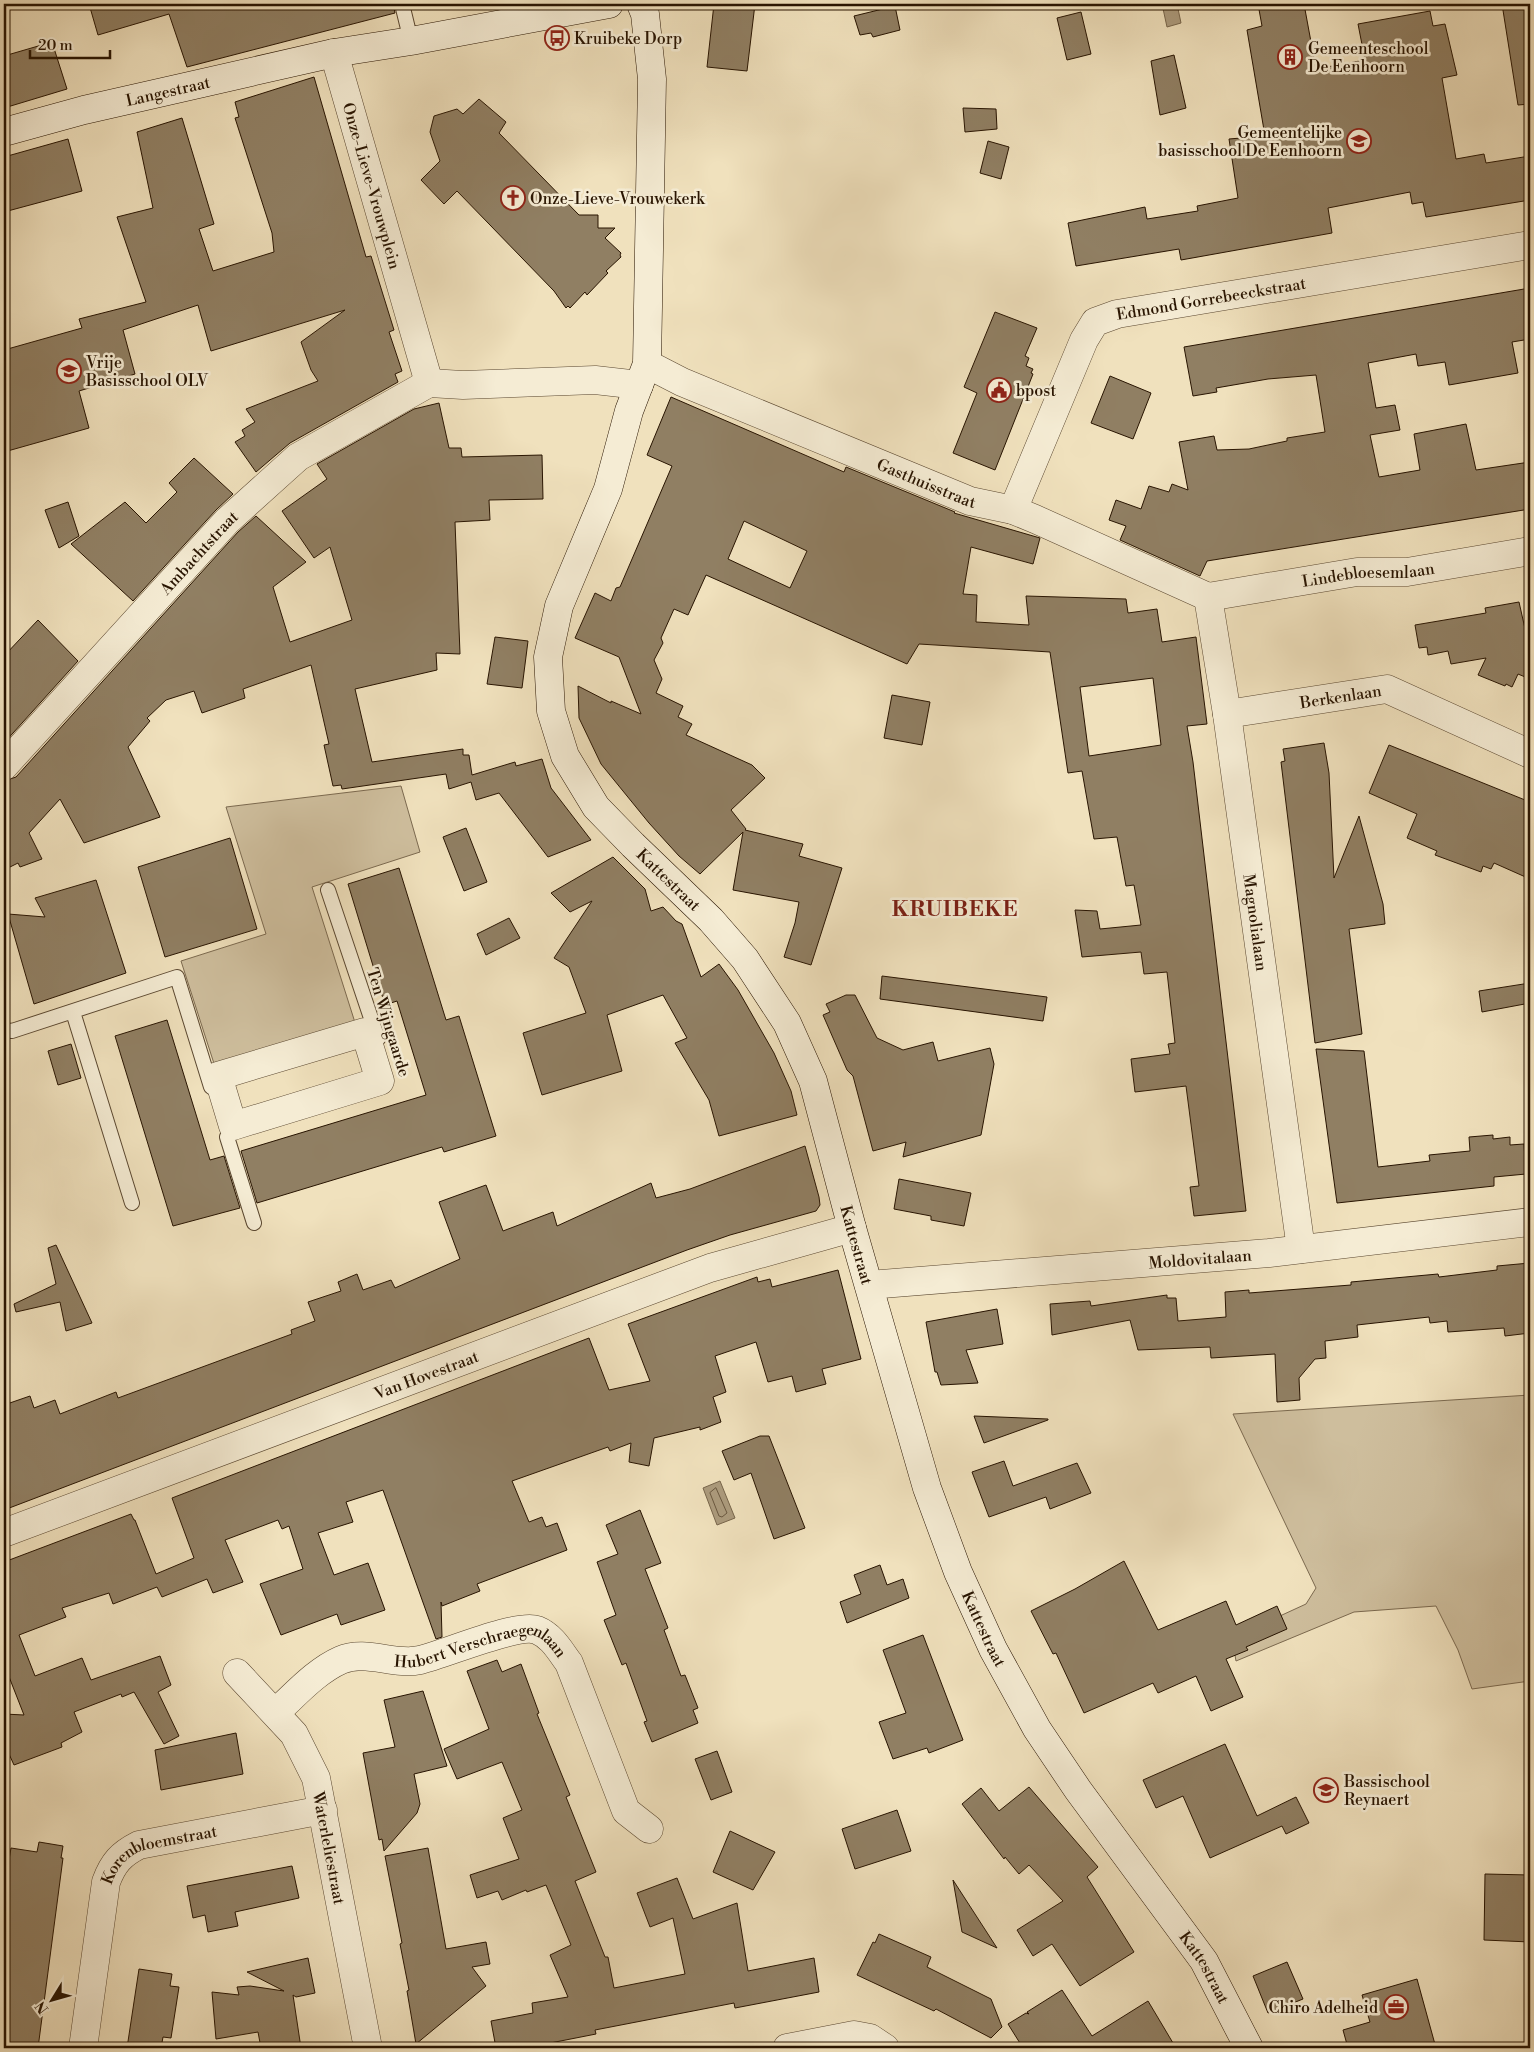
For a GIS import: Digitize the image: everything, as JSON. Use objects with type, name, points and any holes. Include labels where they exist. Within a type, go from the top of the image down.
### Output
[{"type":"street","points":[[334,53],[412,41],[609,4]]},
{"type":"street","points":[[429,383],[463,385],[595,380],[643,375],[652,79],[645,14],[642,4]]},
{"type":"street","name":"Langestraat","points":[[4,132],[84,110],[334,53]]},
{"type":"street","name":"Onze-Lieve-Vrouwplein","points":[[334,53],[429,383]]},
{"type":"street","name":"Edmond Gorrebeeckstraat","points":[[1013,510],[1084,340],[1095,322],[1117,314],[1530,245]]},
{"type":"street","name":"Kattestraat","points":[[643,375],[629,411],[608,489],[560,606],[548,657],[551,711],[565,756],[596,807],[632,845],[711,920],[746,959],[787,1023],[813,1081],[852,1228],[927,1488],[958,1572],[993,1649],[1047,1745],[1204,1961],[1248,2048]]},
{"type":"street","name":"Gasthuisstraat","points":[[643,375],[682,382],[970,501],[1013,510],[1208,597]]},
{"type":"street","name":"Ambachtstraat","points":[[4,766],[238,510],[298,457],[429,383]]},
{"type":"street","name":"Lindebloesemlaan","points":[[1208,597],[1357,572],[1407,572],[1530,550]]},
{"type":"street","name":"Magnolialaan","points":[[1208,597],[1227,714],[1301,1249]]},
{"type":"street","name":"Berkenlaan","points":[[1227,714],[1386,689],[1530,754]]},
{"type":"street","points":[[365,1032],[380,1081],[230,1131],[218,1076],[365,1032]]},
{"type":"street","name":"Moldovitalaan","points":[[868,1285],[1301,1249],[1530,1222]]},
{"type":"street","name":"Van Hovestraat","points":[[4,1533],[692,1274],[852,1228]]},
{"type":"street","name":"Hubert Verschraegenlaan","points":[[276,1712],[325,1668],[342,1659],[360,1655],[383,1660],[417,1661],[442,1655],[519,1628],[537,1630],[554,1641],[569,1663],[626,1811],[648,1829]]},
{"type":"street","name":"Waterleliestraat","points":[[237,1673],[276,1712],[294,1734],[316,1778],[368,2048]]},
{"type":"street","name":"Korenbloemstraat","points":[[83,2048],[106,1882],[112,1866],[124,1852],[139,1844],[323,1810]]},
{"type":"street","points":[[787,2048],[854,2035],[870,2038],[884,2048]]},
{"type":"lane","points":[[402,4],[412,41]]},
{"type":"lane","name":"Ten Wijngaarde","points":[[230,1131],[393,1086],[328,890]]},
{"type":"lane","points":[[4,1030],[12,1031],[177,977],[230,1131],[254,1223]]},
{"type":"lane","points":[[73,1012],[132,1203]]},
{"type":"shaded area","points":[[401,786],[420,852],[312,887],[358,1032],[218,1076],[181,961],[266,934],[226,807]]},
{"type":"shaded area","points":[[1530,1395],[1530,1681],[1472,1689],[1458,1650],[1436,1606],[1354,1612],[1236,1661],[1232,1638],[1306,1604],[1316,1588],[1233,1414]]},
{"type":"water","points":[[1162,4],[1177,4],[1181,23],[1167,27]]},
{"type":"water","points":[[720,1481],[735,1518],[717,1525],[703,1488]]},
{"type":"building","points":[[89,4],[393,4],[395,13],[187,67],[169,14],[98,35]]},
{"type":"building","points":[[714,4],[755,4],[747,71],[707,67]]},
{"type":"building","name":"Gemeentelijke basisschool De Eenhoorn","points":[[1258,4],[1304,4],[1316,69],[1365,60],[1358,24],[1430,11],[1433,26],[1445,24],[1457,75],[1442,78],[1456,159],[1484,154],[1486,163],[1530,156],[1530,200],[1426,217],[1423,202],[1412,204],[1410,192],[1328,208],[1332,233],[1181,260],[1179,249],[1076,266],[1068,223],[1145,207],[1147,219],[1198,211],[1197,206],[1238,198],[1229,139],[1265,136],[1247,30],[1262,26]]},
{"type":"building","points":[[1502,4],[1530,4],[1530,104],[1518,105]]},
{"type":"building","points":[[895,6],[900,30],[873,37],[871,33],[860,35],[854,16]]},
{"type":"building","points":[[1081,12],[1091,54],[1067,60],[1057,18]]},
{"type":"building","points":[[52,42],[67,89],[4,108],[4,56]]},
{"type":"building","points":[[1174,55],[1186,108],[1160,115],[1151,61]]},
{"type":"building","points":[[314,77],[366,257],[371,256],[394,330],[389,332],[402,371],[395,374],[398,382],[290,443],[256,472],[235,442],[245,436],[242,430],[255,422],[246,409],[318,381],[311,370],[301,342],[345,310],[211,351],[198,305],[123,330],[135,374],[79,391],[89,428],[4,452],[4,350],[82,328],[79,319],[146,302],[117,217],[153,208],[137,132],[182,118],[214,224],[199,229],[213,271],[274,252],[272,233],[235,118],[239,117],[235,102]]},
{"type":"building","name":"Onze-Lieve-Vrouwekerk","points":[[479,99],[506,122],[499,133],[579,215],[598,215],[598,228],[615,228],[605,238],[621,253],[621,257],[606,271],[608,273],[587,295],[585,292],[570,308],[568,306],[566,308],[554,291],[457,191],[444,204],[421,180],[440,161],[430,132],[434,116],[457,109],[463,114]]},
{"type":"building","points":[[963,108],[996,109],[997,129],[965,132]]},
{"type":"building","points":[[68,139],[82,191],[4,212],[4,157]]},
{"type":"building","points":[[988,141],[1009,147],[1001,179],[980,173]]},
{"type":"building","points":[[1530,288],[1530,339],[1512,342],[1518,373],[1449,385],[1445,362],[1418,366],[1416,354],[1368,363],[1376,408],[1395,405],[1400,430],[1370,435],[1379,477],[1420,470],[1414,434],[1466,424],[1476,470],[1530,462],[1530,509],[1207,561],[1200,576],[1120,540],[1126,526],[1109,520],[1116,500],[1141,509],[1149,486],[1169,492],[1172,484],[1188,490],[1179,442],[1214,436],[1217,450],[1249,449],[1287,441],[1287,438],[1325,432],[1316,375],[1268,379],[1216,388],[1217,392],[1193,396],[1184,347]]},
{"type":"building","name":"bpost","points":[[995,312],[1037,328],[1025,356],[1029,358],[1026,366],[1033,369],[1031,373],[1033,374],[995,470],[953,453],[977,393],[964,387]]},
{"type":"building","points":[[1110,376],[1151,393],[1133,439],[1091,423]]},
{"type":"building","points":[[671,397],[844,472],[846,467],[954,513],[1040,538],[1033,564],[971,547],[963,594],[977,595],[976,622],[1029,625],[1026,596],[1126,599],[1128,613],[1157,609],[1162,642],[1196,637],[1207,724],[1187,726],[1193,762],[1246,1211],[1194,1216],[1190,1187],[1199,1186],[1186,1086],[1135,1092],[1131,1059],[1170,1054],[1168,1044],[1175,1043],[1167,972],[1144,974],[1141,952],[1082,957],[1075,910],[1097,911],[1100,929],[1141,925],[1134,885],[1126,886],[1117,837],[1094,839],[1082,771],[1068,773],[1050,652],[919,644],[907,664],[706,575],[688,615],[674,609],[661,638],[663,643],[654,660],[662,679],[656,693],[683,706],[678,717],[692,724],[686,735],[752,765],[765,778],[731,810],[745,830],[803,844],[799,856],[842,868],[811,965],[784,957],[795,923],[799,902],[733,890],[743,832],[700,874],[679,856],[649,823],[601,764],[579,718],[578,686],[611,703],[611,701],[641,714],[619,657],[575,638],[595,593],[611,601],[616,588],[620,587],[672,466],[647,455]],"holes":[[[744,521],[807,551],[790,588],[728,559]],[[1153,678],[1161,745],[1089,756],[1080,687]]]},
{"type":"building","points":[[439,403],[449,448],[461,448],[462,457],[542,455],[543,499],[489,500],[490,520],[455,522],[460,654],[436,653],[437,670],[355,689],[372,762],[463,749],[463,755],[469,755],[472,775],[515,762],[516,766],[542,759],[551,788],[591,840],[548,857],[499,793],[476,800],[471,782],[449,789],[446,774],[342,789],[341,785],[333,786],[324,745],[329,744],[311,665],[243,689],[245,698],[202,713],[194,691],[166,700],[147,718],[150,721],[128,747],[160,817],[84,843],[60,799],[29,833],[42,859],[20,867],[18,863],[4,870],[4,781],[16,777],[238,532],[256,516],[306,562],[273,587],[290,642],[352,620],[330,547],[314,558],[282,511],[327,479],[317,464],[414,409]]},
{"type":"building","points":[[194,458],[233,494],[133,601],[71,544],[125,502],[146,523],[177,492],[169,483]]},
{"type":"building","points":[[68,502],[79,536],[59,548],[45,510]]},
{"type":"building","points":[[1519,602],[1530,651],[1530,679],[1518,674],[1512,687],[1506,684],[1505,686],[1478,675],[1486,658],[1451,664],[1448,651],[1428,655],[1427,647],[1419,648],[1415,625],[1486,613],[1485,608]]},
{"type":"building","points":[[38,620],[78,661],[4,743],[4,656]]},
{"type":"building","points":[[495,637],[528,641],[522,688],[487,684]]},
{"type":"building","points":[[892,695],[930,702],[922,745],[884,738]]},
{"type":"building","points":[[1324,743],[1329,773],[1334,878],[1359,816],[1383,904],[1385,924],[1349,929],[1362,1034],[1315,1043],[1281,762],[1285,761],[1283,749]]},
{"type":"building","points":[[1389,745],[1530,802],[1530,879],[1494,863],[1491,869],[1483,866],[1481,872],[1435,855],[1437,851],[1407,838],[1417,814],[1369,793]]},
{"type":"building","points":[[466,828],[487,882],[464,891],[443,837]]},
{"type":"building","points":[[230,838],[257,929],[165,957],[138,867]]},
{"type":"building","points":[[613,857],[645,889],[651,911],[663,907],[676,921],[682,924],[701,977],[719,964],[738,990],[774,1053],[791,1091],[797,1115],[719,1136],[709,1100],[675,1043],[687,1038],[663,995],[607,1015],[622,1071],[542,1095],[523,1033],[586,1013],[569,967],[554,958],[592,901],[570,912],[551,893]]},
{"type":"building","points":[[399,868],[446,1020],[459,1016],[496,1136],[444,1152],[442,1147],[257,1203],[241,1151],[426,1095],[397,1001],[385,1005],[348,884]]},
{"type":"building","points":[[96,880],[126,973],[34,1004],[8,914],[45,917],[35,898]]},
{"type":"building","points":[[509,918],[520,938],[486,955],[477,934]]},
{"type":"building","points":[[882,976],[1047,997],[1043,1021],[880,999]]},
{"type":"building","points":[[1530,983],[1530,1003],[1482,1012],[1479,991]]},
{"type":"building","points":[[846,995],[855,995],[877,1038],[903,1050],[933,1042],[938,1061],[990,1048],[994,1064],[981,1135],[903,1157],[906,1142],[873,1151],[853,1076],[847,1070],[823,1015],[830,1012],[826,1004]]},
{"type":"building","points":[[167,1020],[210,1160],[224,1156],[240,1208],[173,1226],[115,1036]]},
{"type":"building","points":[[71,1044],[81,1078],[58,1085],[48,1051]]},
{"type":"building","points":[[1316,1049],[1364,1051],[1378,1167],[1430,1161],[1429,1155],[1470,1151],[1469,1137],[1493,1135],[1493,1139],[1510,1137],[1510,1145],[1524,1144],[1526,1174],[1494,1177],[1494,1186],[1337,1203]]},
{"type":"building","points":[[805,1146],[819,1197],[820,1205],[816,1211],[730,1235],[687,1250],[4,1510],[4,1405],[30,1396],[34,1408],[55,1400],[60,1414],[116,1392],[118,1398],[292,1334],[291,1330],[315,1321],[308,1302],[341,1291],[338,1282],[357,1274],[363,1290],[391,1280],[395,1288],[460,1259],[439,1202],[486,1185],[503,1231],[553,1212],[557,1226],[651,1183],[656,1198],[690,1189]]},
{"type":"building","points":[[899,1179],[971,1193],[964,1226],[931,1220],[931,1216],[894,1209]]},
{"type":"building","points":[[56,1245],[92,1323],[66,1331],[60,1302],[16,1312],[14,1304],[56,1284],[48,1248]]},
{"type":"building","points":[[1530,1263],[1530,1333],[1505,1336],[1504,1328],[1448,1332],[1447,1321],[1430,1323],[1429,1317],[1357,1325],[1358,1337],[1325,1341],[1326,1358],[1315,1359],[1299,1378],[1300,1400],[1277,1402],[1275,1354],[1211,1358],[1210,1347],[1138,1350],[1130,1320],[1052,1335],[1050,1304],[1090,1301],[1091,1306],[1167,1295],[1167,1298],[1176,1298],[1178,1321],[1226,1317],[1225,1292],[1249,1290],[1249,1293],[1351,1285],[1351,1282],[1438,1274],[1439,1277],[1497,1270],[1497,1266]]},
{"type":"building","points":[[838,1270],[861,1359],[822,1369],[826,1384],[796,1392],[792,1376],[768,1382],[756,1342],[715,1356],[726,1392],[713,1397],[721,1422],[700,1430],[700,1427],[654,1438],[649,1466],[629,1462],[631,1443],[610,1451],[608,1447],[512,1481],[529,1522],[542,1517],[546,1527],[557,1523],[567,1550],[477,1584],[480,1591],[442,1606],[441,1602],[442,1637],[436,1639],[383,1490],[346,1502],[353,1522],[318,1533],[334,1575],[368,1563],[385,1610],[341,1625],[337,1614],[281,1635],[260,1584],[303,1569],[289,1526],[282,1529],[278,1520],[225,1540],[243,1582],[213,1593],[207,1579],[162,1597],[157,1587],[113,1604],[109,1593],[62,1608],[66,1617],[19,1635],[35,1676],[82,1658],[91,1680],[160,1656],[171,1685],[158,1692],[179,1736],[164,1744],[134,1692],[122,1697],[121,1694],[74,1712],[82,1732],[61,1743],[62,1747],[14,1765],[4,1743],[4,1714],[24,1715],[4,1664],[4,1562],[131,1514],[156,1574],[194,1558],[172,1498],[589,1338],[609,1390],[650,1381],[628,1324],[757,1277],[758,1282],[770,1279],[772,1287]]},
{"type":"building","points":[[997,1309],[1003,1344],[966,1350],[978,1383],[941,1385],[937,1372],[935,1372],[926,1322]]},
{"type":"building","points":[[974,1416],[1048,1419],[1048,1420],[984,1443]]},
{"type":"building","points":[[760,1436],[769,1436],[805,1528],[774,1539],[751,1473],[734,1480],[722,1451]]},
{"type":"building","points":[[1004,1461],[1013,1486],[1077,1463],[1091,1493],[1050,1509],[1046,1497],[989,1517],[972,1472]]},
{"type":"building","points":[[640,1510],[661,1563],[645,1569],[668,1628],[664,1630],[681,1676],[685,1675],[698,1708],[693,1710],[698,1723],[652,1742],[644,1722],[647,1721],[626,1663],[622,1665],[604,1620],[616,1615],[597,1562],[618,1554],[606,1525]]},
{"type":"building","points":[[1124,1561],[1158,1630],[1226,1601],[1236,1625],[1277,1606],[1287,1629],[1246,1647],[1248,1650],[1226,1659],[1243,1697],[1211,1711],[1196,1676],[1158,1693],[1153,1683],[1084,1713],[1056,1653],[1053,1654],[1031,1611]]},
{"type":"building","points":[[880,1565],[887,1585],[903,1579],[909,1598],[847,1623],[840,1602],[861,1594],[854,1575]]},
{"type":"building","points":[[923,1635],[963,1740],[929,1753],[927,1748],[893,1759],[879,1722],[906,1713],[883,1650]]},
{"type":"building","points":[[497,1660],[502,1672],[521,1664],[539,1713],[537,1714],[570,1795],[566,1797],[596,1872],[575,1881],[605,1957],[608,1957],[614,1988],[685,1974],[673,1918],[650,1927],[637,1893],[677,1878],[693,1919],[737,1903],[748,1971],[814,1958],[819,1992],[735,2008],[734,2003],[595,2030],[596,2034],[525,2048],[496,2048],[491,2021],[533,2013],[532,2003],[568,1997],[550,1955],[571,1945],[546,1885],[527,1892],[526,1890],[502,1900],[498,1891],[477,1898],[470,1875],[519,1859],[503,1818],[522,1810],[502,1762],[457,1779],[444,1749],[489,1729],[467,1671]]},
{"type":"building","points":[[423,1691],[447,1766],[414,1774],[420,1804],[417,1813],[384,1851],[382,1839],[379,1840],[363,1753],[395,1747],[384,1700]]},
{"type":"building","points":[[236,1733],[243,1774],[161,1790],[155,1750]]},
{"type":"building","points":[[1225,1744],[1257,1816],[1296,1797],[1309,1823],[1286,1834],[1282,1826],[1210,1858],[1183,1796],[1156,1808],[1143,1780]]},
{"type":"building","points":[[717,1751],[732,1792],[711,1800],[695,1759]]},
{"type":"building","points":[[1029,1787],[1098,1867],[1087,1877],[1134,1952],[1080,1986],[1052,1944],[1033,1956],[1017,1930],[1063,1901],[1029,1865],[1019,1874],[1005,1857],[1004,1859],[962,1804],[981,1788],[999,1811]]},
{"type":"building","points":[[897,1810],[911,1851],[855,1869],[842,1829]]},
{"type":"building","points":[[730,1831],[775,1852],[753,1890],[713,1872]]},
{"type":"building","points":[[39,1842],[63,1846],[61,1858],[63,1858],[38,2048],[4,2048],[4,1878],[6,1878],[11,1848],[37,1852]]},
{"type":"building","points":[[428,1848],[446,1949],[486,1942],[490,1964],[472,1967],[486,1986],[416,2044],[407,1991],[409,1990],[400,1944],[402,1943],[385,1856]]},
{"type":"building","points":[[292,1866],[299,1898],[235,1912],[238,1926],[208,1932],[205,1915],[193,1918],[187,1886]]},
{"type":"building","points":[[1485,1874],[1530,1875],[1530,1942],[1484,1940]]},
{"type":"building","points":[[953,1880],[997,1948],[962,1932]]},
{"type":"building","points":[[879,1934],[931,1957],[927,1967],[991,1999],[1002,2027],[991,2038],[936,2009],[934,2011],[857,1975],[873,1942],[875,1943]]},
{"type":"building","points":[[308,1958],[315,1993],[296,1997],[293,1995],[301,2048],[261,2048],[258,2032],[216,2039],[212,1992],[239,1995],[237,1987],[250,1986],[284,1991],[247,1972]]},
{"type":"building","points":[[1287,1962],[1303,1999],[1268,2013],[1253,1976]]},
{"type":"building","points":[[139,1969],[172,1974],[170,1986],[179,1987],[171,2038],[163,2037],[161,2048],[127,2048]]},
{"type":"building","name":"Chiro Adelheid","points":[[1417,1979],[1436,2048],[1348,2048],[1343,2030],[1370,2022],[1362,1995]]},
{"type":"building","points":[[1062,1990],[1092,2036],[1148,2001],[1176,2048],[1023,2048],[1008,2024],[1026,2013],[1029,2014],[1027,2012]]},
{"type":"place","name":"Kruibeke Dorp","points":[[557,38]]},
{"type":"place","name":"Gemeenteschool De Eenhoorn","points":[[1290,57]]},
{"type":"place","name":"Gemeentelijke basisschool De Eenhoorn","points":[[1359,141]]},
{"type":"place","name":"Onze-Lieve-Vrouwekerk","points":[[513,198]]},
{"type":"place","name":"Vrije Basisschool OLV","points":[[69,371]]},
{"type":"place","name":"bpost","points":[[999,390]]},
{"type":"place","name":"Bassischool Reynaert","points":[[1326,1790]]},
{"type":"place","name":"Chiro Adelheid","points":[[1396,2007]]},
{"type":"district","name":"KRUIBEKE","points":[[955,909]]}]
